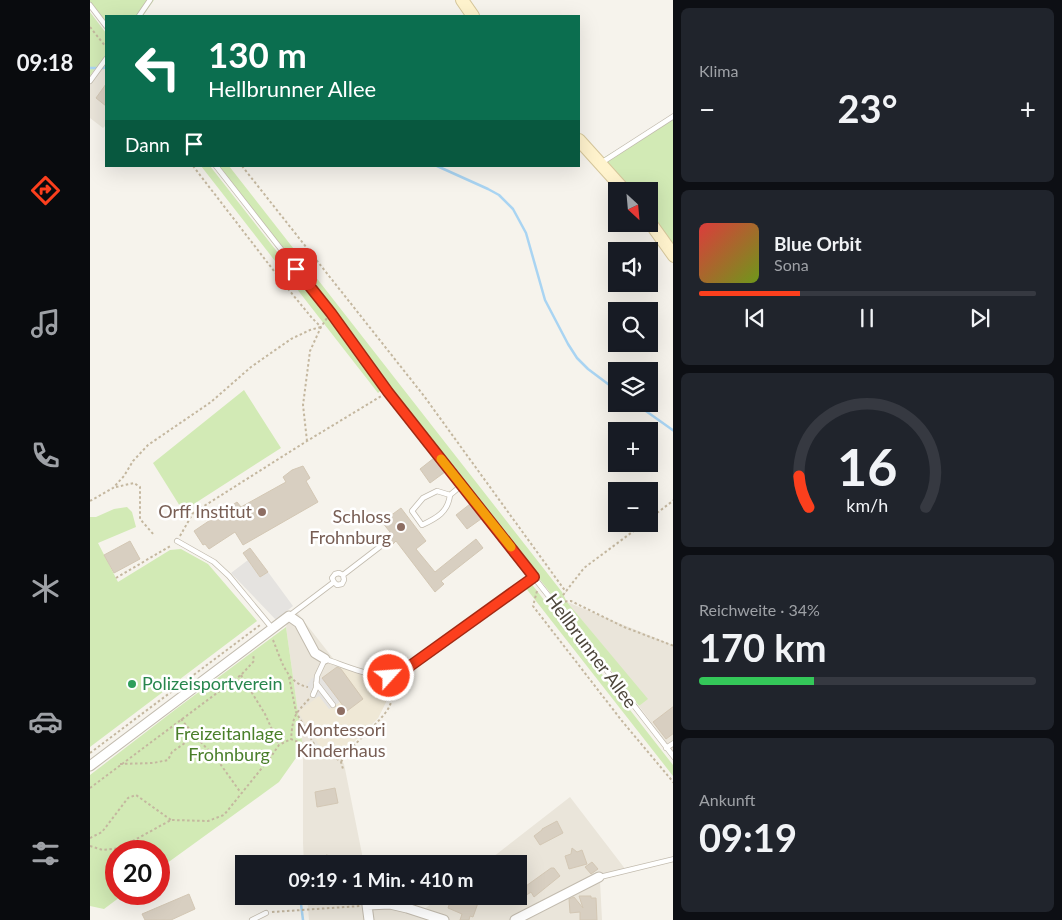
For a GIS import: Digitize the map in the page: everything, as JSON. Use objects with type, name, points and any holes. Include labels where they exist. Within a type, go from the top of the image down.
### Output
[{"type":"street","points":[[462,0],[472,15]]},
{"type":"street","points":[[580,141],[617,182]]},
{"type":"street","points":[[657,232],[673,256]]},
{"type":"street","points":[[90,766],[289,616],[300,623],[315,653],[324,659]]},
{"type":"street","points":[[514,920],[599,877]]},
{"type":"street","points":[[367,905],[369,920]]},
{"type":"street","points":[[393,905],[444,920]]},
{"type":"lane","points":[[140,15],[150,0]]},
{"type":"lane","points":[[90,5],[105,25]]},
{"type":"lane","points":[[90,81],[105,60]]},
{"type":"lane","points":[[600,164],[673,116]]},
{"type":"lane","name":"Hellbrunner Allee","points":[[217,167],[331,313],[388,392],[556,604],[673,757]]},
{"type":"lane","points":[[450,494],[437,491],[423,498],[412,511],[422,525],[437,518],[449,505],[450,494],[462,485]]},
{"type":"lane","points":[[177,541],[214,562],[230,576],[266,620],[270,630]]},
{"type":"lane","points":[[343,575],[386,542]]},
{"type":"lane","points":[[335,574],[343,575],[344,580],[342,584],[338,585],[334,582],[332,578],[335,574]]},
{"type":"lane","points":[[313,695],[324,659],[377,676],[389,676],[406,672],[410,666],[534,577]]},
{"type":"lane","points":[[289,616],[334,582]]},
{"type":"lane","points":[[316,682],[333,705]]},
{"type":"lane","points":[[666,748],[673,743]]},
{"type":"lane","points":[[599,877],[673,858]]},
{"type":"lane","points":[[252,920],[266,913]]},
{"type":"path","points":[[90,28],[105,46]]},
{"type":"path","points":[[194,167],[284,284],[322,327]]},
{"type":"path","points":[[243,167],[424,396],[566,592]]},
{"type":"path","points":[[307,440],[303,405],[310,351],[331,313]]},
{"type":"path","points":[[114,488],[134,460],[148,445],[211,402],[251,367],[278,348],[310,330],[322,327]]},
{"type":"path","points":[[116,578],[177,541],[193,512],[307,440],[388,392]]},
{"type":"path","points":[[90,501],[114,488],[134,483],[140,487],[140,519],[154,534]]},
{"type":"path","points":[[658,512],[673,500]]},
{"type":"path","points":[[556,604],[584,568],[632,532]]},
{"type":"path","points":[[540,584],[533,606],[622,721],[673,783]]},
{"type":"path","points":[[556,604],[562,600],[571,601],[624,627],[673,646]]},
{"type":"path","points":[[90,753],[266,620]]},
{"type":"path","points":[[270,630],[289,677],[296,712],[318,752]]},
{"type":"path","points":[[90,788],[241,675],[254,661],[251,645]]},
{"type":"path","points":[[341,762],[346,753],[387,711],[395,688],[406,672]]},
{"type":"path","points":[[241,675],[264,714],[279,745]]},
{"type":"path","points":[[289,677],[302,686],[316,688]]},
{"type":"path","points":[[291,739],[292,719],[296,712],[313,695]]},
{"type":"path","points":[[181,719],[216,758],[241,793]]},
{"type":"path","points":[[120,764],[153,764],[168,760],[172,752],[195,736]]},
{"type":"path","points":[[291,739],[336,758],[341,762],[343,769]]},
{"type":"path","points":[[90,846],[103,850],[120,848],[171,820],[208,821],[224,815],[279,745],[291,739]]},
{"type":"path","points":[[90,838],[102,832],[128,798],[136,795],[171,820]]},
{"type":"path","points":[[266,913],[367,905]]},
{"type":"shaded area","points":[[97,65],[103,67],[105,65],[105,126],[103,128],[90,118],[90,76]]},
{"type":"shaded area","points":[[248,560],[260,577],[268,572],[293,606],[276,620],[231,573]]},
{"type":"shaded area","points":[[567,602],[673,645],[673,751],[639,706],[647,699]]},
{"type":"shaded area","points":[[296,611],[339,666],[373,680],[390,694],[378,718],[339,757],[344,764],[362,855],[304,855],[303,748],[286,627],[289,616]]},
{"type":"shaded area","name":"Montessori Kinderhaus","points":[[339,666],[373,680],[390,694],[378,718],[338,757],[321,748],[298,712],[319,696],[340,702],[322,678]]},
{"type":"shaded area","points":[[312,678],[322,678],[340,702],[329,709],[319,696],[315,698],[307,685]]},
{"type":"shaded area","points":[[570,797],[626,870],[600,881],[602,920],[309,920],[308,905],[393,905],[423,910],[430,905],[527,905],[527,855],[496,855]]},
{"type":"green space","points":[[90,0],[154,0],[144,15],[105,15],[105,24],[90,4]]},
{"type":"green space","points":[[90,12],[105,32],[105,65],[103,67],[97,66],[90,76]]},
{"type":"green space","points":[[673,116],[673,247],[658,225],[658,182],[624,182],[603,158]]},
{"type":"green space","points":[[202,167],[211,167],[384,388],[378,393]]},
{"type":"green space","points":[[217,167],[230,167],[562,592],[567,602],[648,699],[639,706]]},
{"type":"green space","points":[[244,390],[281,448],[183,511],[153,463]]},
{"type":"green space","name":"Polizeisportverein","points":[[127,507],[132,512],[136,527],[98,543],[118,582],[170,550],[181,549],[208,564],[257,621],[90,747],[90,517],[96,517],[114,509]]},
{"type":"green space","points":[[530,582],[673,765],[673,776],[525,587]]},
{"type":"green space","name":"Freizeitanlage Frohnburg","points":[[286,627],[303,748],[279,782],[170,861],[170,840],[105,840],[105,905],[109,905],[104,909],[90,906],[90,775]]},
{"type":"building","points":[[105,85],[105,105],[96,98]]},
{"type":"building","points":[[434,458],[445,472],[430,483],[420,469]]},
{"type":"building","name":"Orff Institut","points":[[303,466],[310,478],[306,481],[318,502],[243,545],[235,532],[209,549],[205,544],[203,545],[194,531],[237,502],[241,507],[286,482],[283,477],[292,470]]},
{"type":"building","points":[[470,504],[481,519],[467,529],[456,515]]},
{"type":"building","points":[[401,508],[426,541],[416,549],[435,572],[476,539],[483,548],[441,581],[444,584],[435,592],[396,541],[393,544],[386,535],[390,532],[382,522]]},
{"type":"building","points":[[130,541],[140,559],[114,573],[104,555]]},
{"type":"building","points":[[250,548],[268,572],[260,577],[243,553]]},
{"type":"building","points":[[337,667],[341,669],[363,699],[347,711],[322,678]]},
{"type":"building","points":[[673,707],[673,734],[666,739],[653,722]]},
{"type":"building","points":[[335,788],[338,803],[317,807],[315,792]]},
{"type":"building","points":[[557,821],[563,833],[540,845],[534,836]]},
{"type":"building","points":[[572,848],[577,852],[582,850],[587,864],[569,869],[565,856],[571,854]]},
{"type":"building","points":[[592,862],[598,869],[591,874],[585,867]]},
{"type":"building","points":[[551,868],[554,868],[560,876],[534,897],[531,892],[527,895],[527,885]]},
{"type":"building","points":[[189,894],[195,909],[171,920],[145,920],[142,914],[163,905],[170,905],[170,902]]},
{"type":"building","points":[[579,896],[596,898],[597,920],[580,920],[580,912],[570,913],[569,899],[574,897],[583,908]]},
{"type":"building","points":[[449,905],[477,905],[473,917],[470,916],[469,920],[460,920],[462,914],[448,908]]},
{"type":"waterway","points":[[90,68],[97,68]]},
{"type":"waterway","points":[[439,167],[499,195],[513,209],[526,233],[545,300],[568,344],[577,358],[608,384]]},
{"type":"waterway","points":[[647,412],[673,430]]},
{"type":"waterway","points":[[301,905],[303,920]]},
{"type":"slow traffic","points":[[441,459],[511,547]]},
{"type":"place","name":"Orff Institut","points":[[262,512]]},
{"type":"place","name":"Schloss Frohnburg","points":[[401,527]]},
{"type":"place","name":"Polizeisportverein","points":[[132,684]]},
{"type":"place","name":"Montessori Kinderhaus","points":[[341,711]]},
{"type":"route","points":[[296,269],[331,313],[388,392],[534,577],[410,666],[406,672],[389,676]]}]
